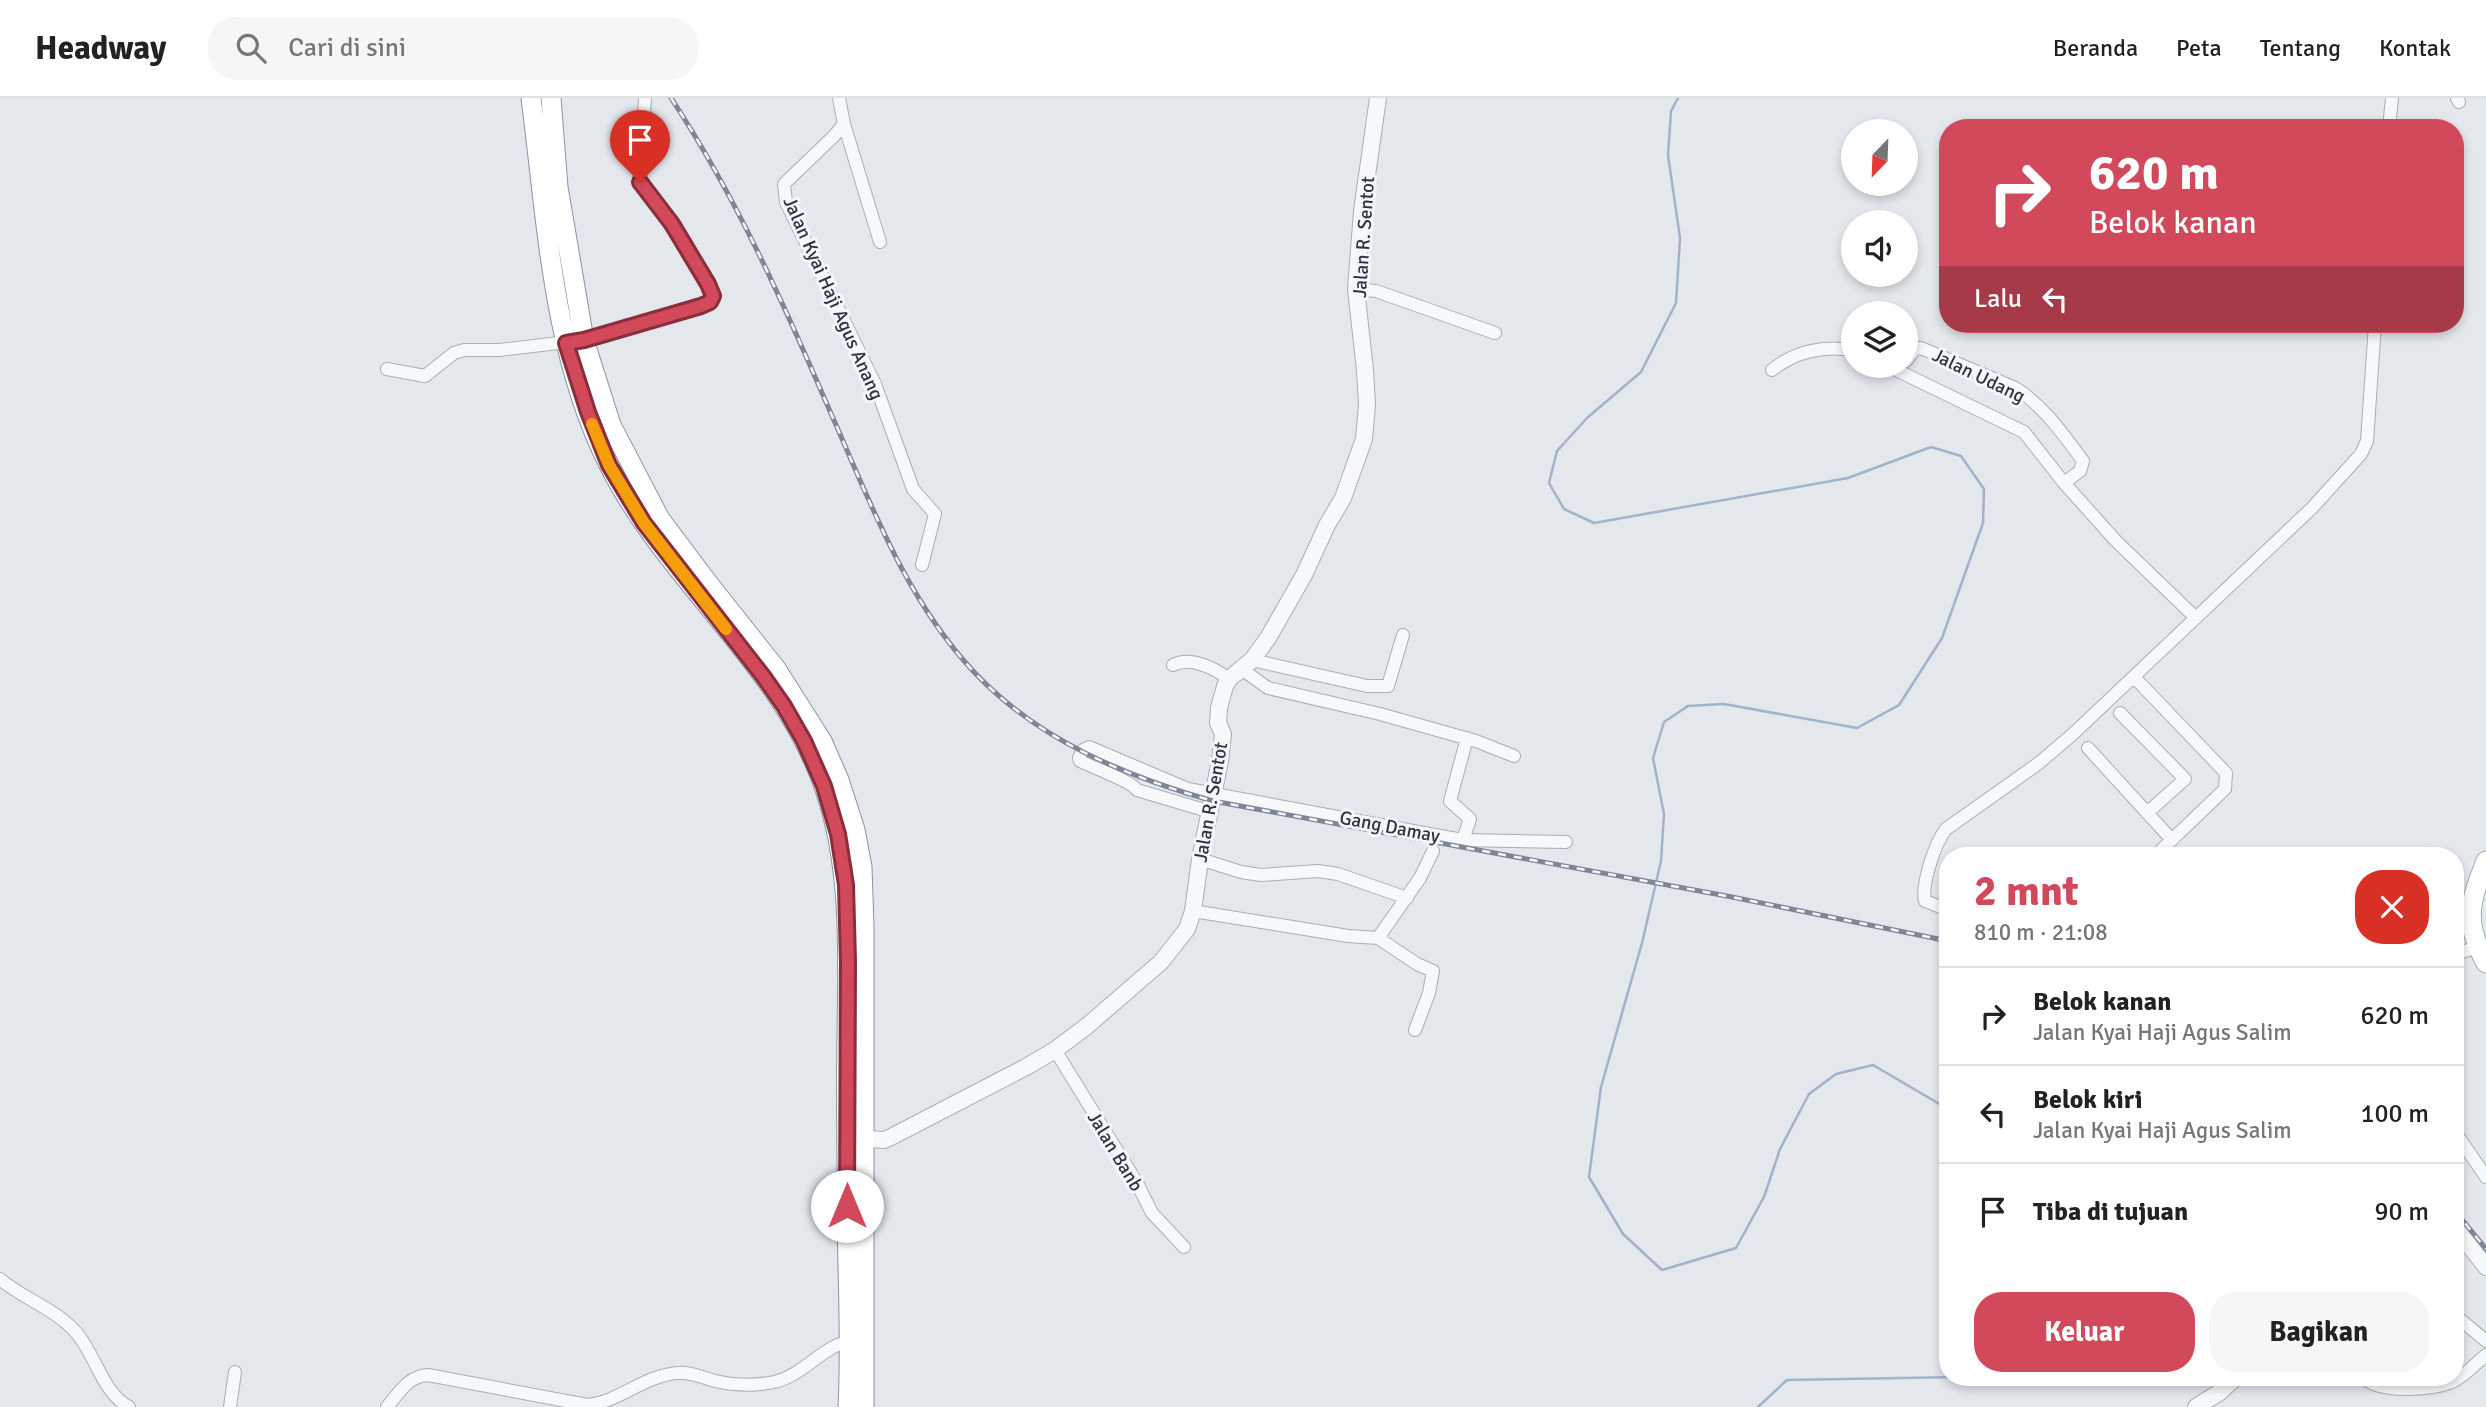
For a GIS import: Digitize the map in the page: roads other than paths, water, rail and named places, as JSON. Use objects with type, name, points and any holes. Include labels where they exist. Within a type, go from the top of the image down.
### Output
[{"type":"main road","points":[[531,98],[556,294],[611,425],[660,519],[777,670],[822,741],[839,780],[855,830],[862,867],[856,1138],[864,1407]]},
{"type":"main road","points":[[551,98],[575,342]]},
{"type":"main road","points":[[2483,954],[2473,930],[2472,898],[2486,861]]},
{"type":"main road","points":[[848,1407],[846,1252],[856,1138]]},
{"type":"street","points":[[387,369],[425,376],[454,354],[464,350],[499,350],[575,342],[710,302],[713,296],[708,284],[672,224],[640,182],[645,98]]},
{"type":"street","points":[[839,98],[844,124],[880,242]]},
{"type":"street","name":"Jalan R. Sentot","points":[[856,1138],[884,1140],[891,1137],[1055,1050],[1161,962],[1187,929],[1193,911],[1223,734],[1218,723],[1219,708],[1241,670],[1274,628],[1343,498],[1364,439],[1366,382],[1356,289],[1362,211],[1378,98]]},
{"type":"street","points":[[2390,119],[2392,98]]},
{"type":"street","name":"Jalan Kyai Haji Agus Anang","points":[[844,124],[784,184],[786,202],[875,384],[913,489],[935,514],[922,565]]},
{"type":"street","points":[[1356,289],[1376,290],[1495,333]]},
{"type":"street","points":[[1939,907],[1928,903],[1924,898],[1924,891],[1936,844],[1941,835],[2039,763],[2134,677],[2312,508],[2361,454],[2367,440],[2374,333]]},
{"type":"street","points":[[1772,370],[1787,359],[1841,348]]},
{"type":"street","name":"Jalan Udang","points":[[1918,349],[2015,388],[2028,396],[2059,428],[2083,461],[2080,471],[2064,483]]},
{"type":"street","name":"Jalan Udang","points":[[1914,378],[2024,432],[2064,483],[2116,541],[2196,618]]},
{"type":"street","points":[[1173,665],[1188,662],[1209,667],[1385,687],[1390,683],[1403,635]]},
{"type":"street","points":[[1241,670],[1268,688],[1467,738],[1514,756]]},
{"type":"street","points":[[2134,677],[2227,773],[2225,789],[2165,847]]},
{"type":"street","points":[[2120,713],[2185,779],[2147,813]]},
{"type":"street","points":[[1463,840],[1470,819],[1450,801],[1467,738]]},
{"type":"street","name":"Gang Damay","points":[[1211,812],[1137,790],[1133,785],[1080,761],[1079,758],[1083,750],[1089,747],[1188,789],[1463,840],[1566,842]]},
{"type":"street","points":[[2088,748],[2172,840]]},
{"type":"street","points":[[1378,938],[1420,878],[1433,851]]},
{"type":"street","points":[[1200,859],[1241,872],[1261,875],[1318,871],[1338,874],[1407,898]]},
{"type":"street","points":[[1193,911],[1348,936],[1378,938],[1417,964],[1433,971],[1429,993],[1415,1030]]},
{"type":"street","points":[[2464,954],[2483,954]]},
{"type":"street","name":"Jalan Banb","points":[[1055,1050],[1152,1213],[1184,1247]]},
{"type":"street","points":[[2464,1145],[2486,1177]]},
{"type":"street","points":[[2464,1239],[2486,1267]]},
{"type":"street","points":[[0,1279],[24,1297],[54,1312],[78,1334],[113,1393],[129,1407]]},
{"type":"street","points":[[2464,1323],[2486,1341]]},
{"type":"street","points":[[387,1407],[409,1381],[428,1374],[587,1405],[602,1403],[661,1375],[681,1372],[730,1384],[774,1382],[797,1374],[835,1346],[849,1342]]},
{"type":"street","points":[[2464,1375],[2486,1355]]},
{"type":"street","points":[[230,1407],[235,1372]]},
{"type":"street","points":[[2196,1407],[2226,1386]]},
{"type":"waterway","points":[[1678,98],[1671,111],[1668,155],[1680,238],[1676,303],[1641,372],[1587,418],[1557,451],[1549,483],[1564,509],[1594,523],[1848,478],[1931,447],[1961,456],[1984,489],[1983,523],[1942,638],[1899,705],[1857,728],[1724,704],[1688,706],[1664,722],[1653,758],[1664,814],[1661,861],[1642,943],[1601,1087],[1589,1177],[1623,1234],[1662,1270],[1736,1248],[1764,1197],[1780,1149],[1809,1094],[1836,1074],[1873,1065],[1939,1104]]},
{"type":"waterway","points":[[1758,1407],[1787,1380],[1939,1377]]},
{"type":"railway","points":[[671,98],[695,135],[757,250],[794,328],[874,513],[908,580],[949,643],[974,672],[1026,717],[1084,753],[1148,780],[1213,801],[1732,897],[1939,939]]},
{"type":"railway","points":[[2464,1222],[2486,1249]]}]
